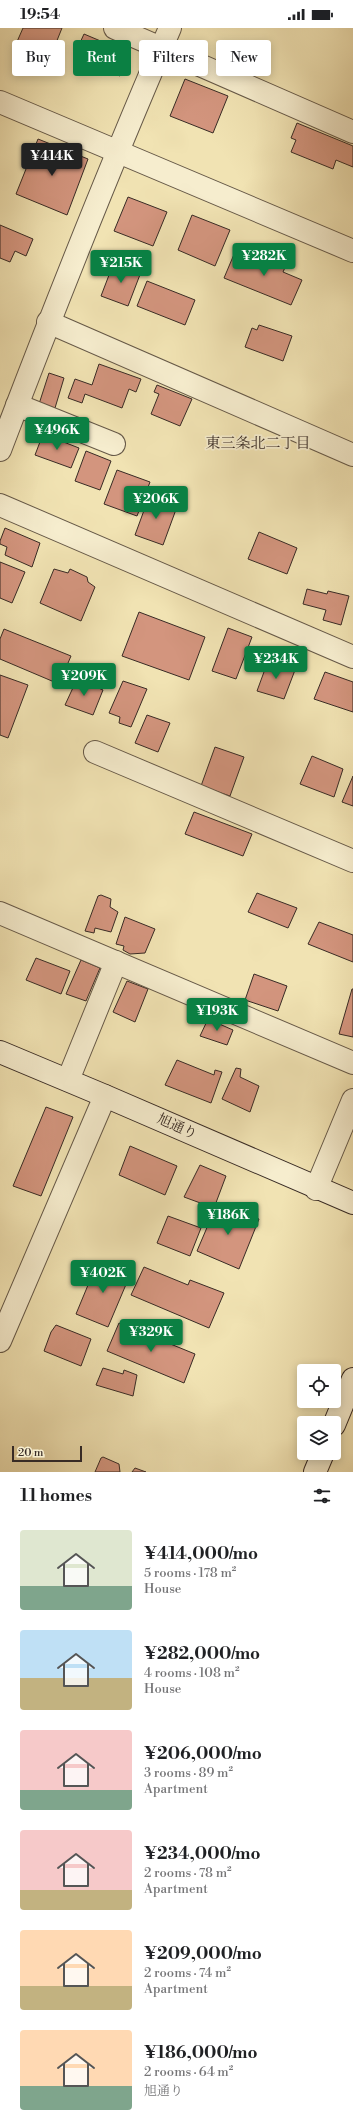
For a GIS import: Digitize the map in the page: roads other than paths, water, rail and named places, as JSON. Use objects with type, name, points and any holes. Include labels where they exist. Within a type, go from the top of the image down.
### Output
[{"type":"street","points":[[115,28],[143,40]]},
{"type":"street","points":[[165,40],[170,28]]},
{"type":"street","points":[[208,68],[353,132]]},
{"type":"street","points":[[0,450],[48,322],[117,151],[150,76]]},
{"type":"street","points":[[0,102],[353,251]]},
{"type":"street","points":[[48,322],[353,455]]},
{"type":"street","points":[[17,405],[114,444]]},
{"type":"street","points":[[0,505],[353,657]]},
{"type":"street","points":[[96,752],[353,861]]},
{"type":"street","points":[[0,913],[353,1063]]},
{"type":"street","points":[[68,1080],[116,962]]},
{"type":"street","name":"旭通り","points":[[0,1052],[353,1204]]},
{"type":"street","points":[[0,1341],[105,1096]]},
{"type":"street","points":[[316,1189],[353,1100]]},
{"type":"street","points":[[338,1416],[353,1379]]},
{"type":"street","points":[[315,1472],[320,1460]]},
{"type":"district","name":"東三条北二丁目","points":[[258,443]]}]
